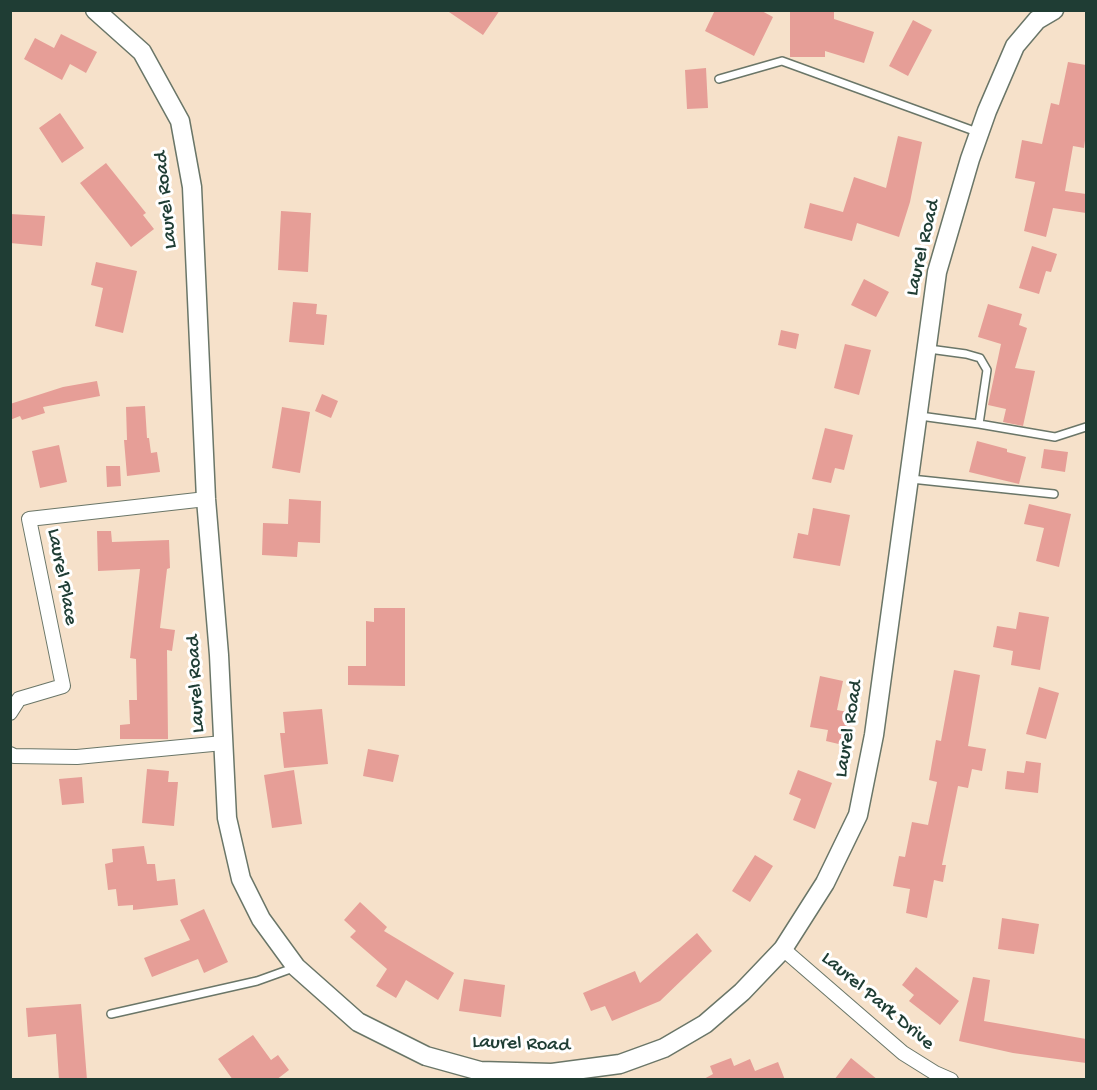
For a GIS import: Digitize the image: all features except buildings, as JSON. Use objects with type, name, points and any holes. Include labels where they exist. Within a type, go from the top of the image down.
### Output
[{"type":"street","name":"Laurel Road","points":[[95,10],[142,52],[180,121],[192,187],[206,499],[227,818],[241,879],[261,919],[296,968],[358,1022],[426,1056],[480,1071],[552,1073],[620,1064],[663,1048],[705,1024],[742,992],[783,949],[825,883],[858,815],[874,735],[937,272],[979,133],[1015,46],[1037,20],[1054,10]]},
{"type":"street","name":"Laurel Place","points":[[10,713],[19,699],[63,686],[29,519],[206,499]]},
{"type":"street","points":[[10,754],[14,756],[77,757],[223,743]]},
{"type":"street","name":"Laurel Park Drive","points":[[783,949],[903,1053],[951,1080]]},
{"type":"lane","points":[[719,79],[782,61],[979,133]]},
{"type":"lane","points":[[926,349],[980,358],[987,370],[979,424]]},
{"type":"lane","points":[[917,416],[1055,437],[1086,428]]},
{"type":"lane","points":[[909,478],[1054,494]]},
{"type":"lane","points":[[111,1014],[257,981],[296,968]]}]
